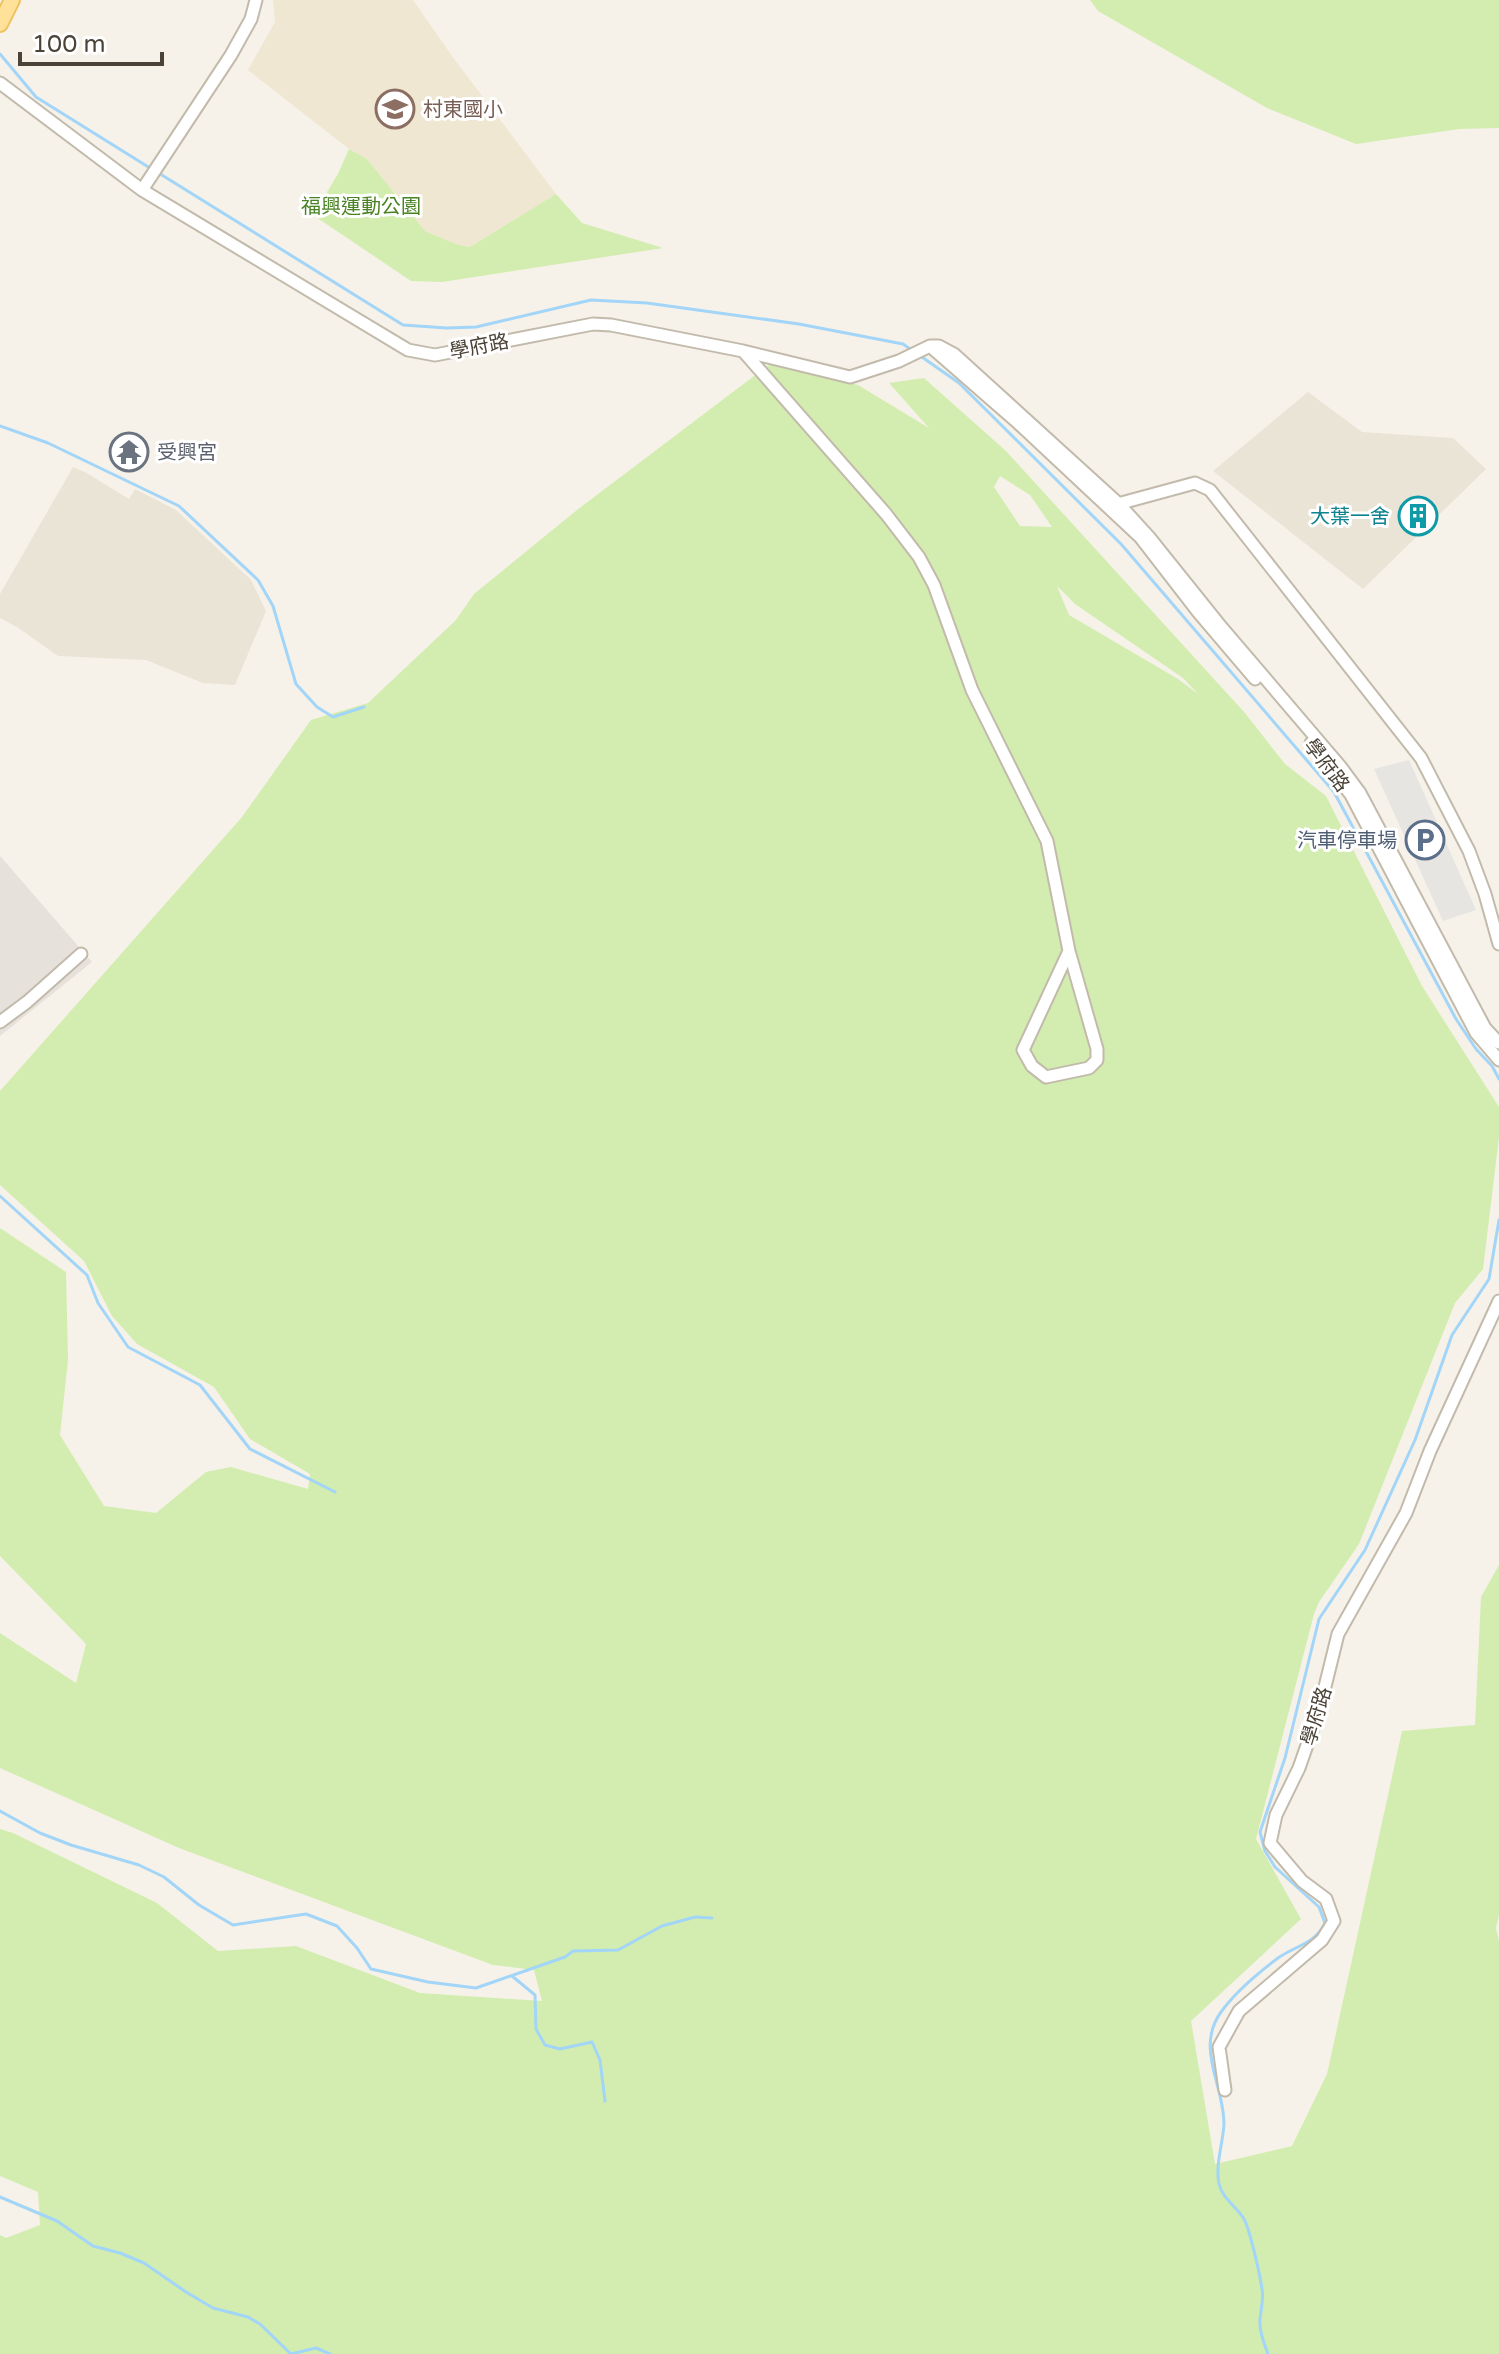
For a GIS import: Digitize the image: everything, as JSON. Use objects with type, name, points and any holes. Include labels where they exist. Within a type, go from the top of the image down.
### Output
[{"type":"main road","points":[[0,24],[12,0]]},
{"type":"street","points":[[142,190],[231,55],[251,19],[256,0]]},
{"type":"street","name":"學府路","points":[[0,83],[142,190],[408,350],[435,355],[593,324],[743,351],[850,377],[899,361],[930,346],[939,346],[954,354],[1119,504],[1340,766],[1360,793],[1485,1028],[1499,1043]]},
{"type":"street","name":"學府路","points":[[930,346],[1140,537],[1198,612],[1315,747],[1351,795],[1476,1033],[1499,1060]]},
{"type":"street","points":[[743,351],[886,514],[924,566],[934,585],[972,690],[1047,841],[1069,951],[1097,1049],[1097,1060],[1089,1068],[1046,1077],[1032,1066],[1023,1050],[1069,951]]},
{"type":"street","points":[[1105,506],[1195,483],[1210,490],[1421,758],[1469,851],[1499,944]]},
{"type":"street","points":[[0,1022],[81,954]]},
{"type":"street","name":"學府路","points":[[1225,2090],[1219,2047],[1239,2011],[1322,1940],[1334,1921],[1326,1899],[1302,1881],[1270,1843],[1271,1831],[1314,1726],[1338,1634],[1406,1513],[1430,1451],[1499,1301]]},
{"type":"shaded area","name":"村東國小","points":[[273,0],[413,0],[556,194],[470,247],[425,231],[367,159],[349,149],[248,70],[275,22]]},
{"type":"shaded area","points":[[1308,392],[1362,432],[1453,438],[1486,469],[1363,589],[1213,471]]},
{"type":"shaded area","points":[[73,467],[129,499],[135,489],[176,510],[251,580],[266,611],[235,685],[203,683],[146,660],[58,656],[0,618],[0,594]]},
{"type":"shaded area","name":"汽車停車場","points":[[1409,760],[1476,910],[1443,921],[1374,769]]},
{"type":"shaded area","points":[[0,856],[92,962],[0,1036]]},
{"type":"green space","points":[[1090,0],[1499,0],[1499,128],[1459,129],[1356,144],[1267,108],[1098,11]]},
{"type":"green space","name":"福興運動公園","points":[[349,149],[367,159],[425,231],[456,244],[470,247],[556,194],[582,223],[663,248],[442,282],[411,281],[313,215]]},
{"type":"green space","points":[[770,364],[858,385],[929,428],[889,383],[924,378],[1006,451],[1245,713],[1285,764],[1326,796],[1422,986],[1499,1107],[1499,1137],[1483,1269],[1455,1303],[1359,1544],[1314,1614],[1256,1839],[1301,1919],[1191,2021],[1215,2164],[1292,2146],[1327,2074],[1402,1731],[1475,1725],[1481,1597],[1499,1565],[1499,1915],[1496,1928],[1499,1941],[1499,2354],[0,2354],[0,2235],[6,2238],[40,2225],[38,2192],[0,2176],[0,1829],[157,1903],[218,1951],[296,1946],[420,1993],[542,2001],[534,1970],[493,1965],[179,1848],[0,1768],[0,1633],[76,1683],[86,1644],[0,1556],[0,1228],[66,1272],[68,1360],[60,1435],[104,1506],[156,1513],[206,1472],[231,1467],[308,1489],[310,1474],[250,1439],[214,1387],[137,1344],[112,1316],[84,1261],[0,1185],[0,1091],[242,817],[311,720],[368,703],[456,620],[474,594],[577,510]],"holes":[[[1000,476],[1030,495],[1052,527],[1020,526],[994,487]],[[1057,586],[1075,604],[1183,678],[1198,694],[1069,615]]]},
{"type":"waterway","points":[[0,54],[36,97],[150,168]]},
{"type":"waterway","points":[[157,172],[403,325],[476,327],[591,300],[647,303],[799,324],[903,344],[913,351]]},
{"type":"waterway","points":[[919,355],[959,383],[1121,544],[1334,792],[1456,1019],[1499,1079]]},
{"type":"waterway","points":[[0,426],[48,443],[179,506],[258,580],[273,606],[296,684],[317,707],[333,717],[364,707]]},
{"type":"waterway","points":[[0,1196],[87,1275],[98,1303],[128,1347],[200,1385],[250,1449],[335,1492]]},
{"type":"waterway","points":[[1268,2354],[1260,2328],[1262,2289],[1249,2233],[1244,2219],[1223,2194],[1219,2184],[1224,2124],[1210,2039],[1221,2012],[1240,1990],[1278,1958],[1311,1940],[1325,1923],[1319,1907],[1275,1867],[1265,1851],[1260,1832],[1285,1758],[1319,1619],[1365,1550],[1415,1440],[1452,1335],[1489,1279],[1499,1220]]},
{"type":"waterway","points":[[0,1811],[40,1833],[139,1865],[164,1877],[199,1905],[233,1925],[306,1914],[337,1926],[371,1969],[428,1982],[476,1988],[565,1957],[573,1951],[618,1950],[662,1926],[695,1917],[712,1918]]},
{"type":"waterway","points":[[512,1976],[535,1995],[536,2029],[545,2045],[560,2049],[592,2042],[600,2060],[605,2101]]},
{"type":"waterway","points":[[0,2197],[57,2221],[93,2246],[144,2263],[213,2308],[248,2317],[260,2324],[291,2354],[316,2348],[330,2354]]},
{"type":"place","name":"村東國小","points":[[395,109]]},
{"type":"place","name":"受興宮","points":[[129,452]]},
{"type":"place","name":"大葉一舍","points":[[1418,516]]},
{"type":"place","name":"汽車停車場","points":[[1425,840]]}]
